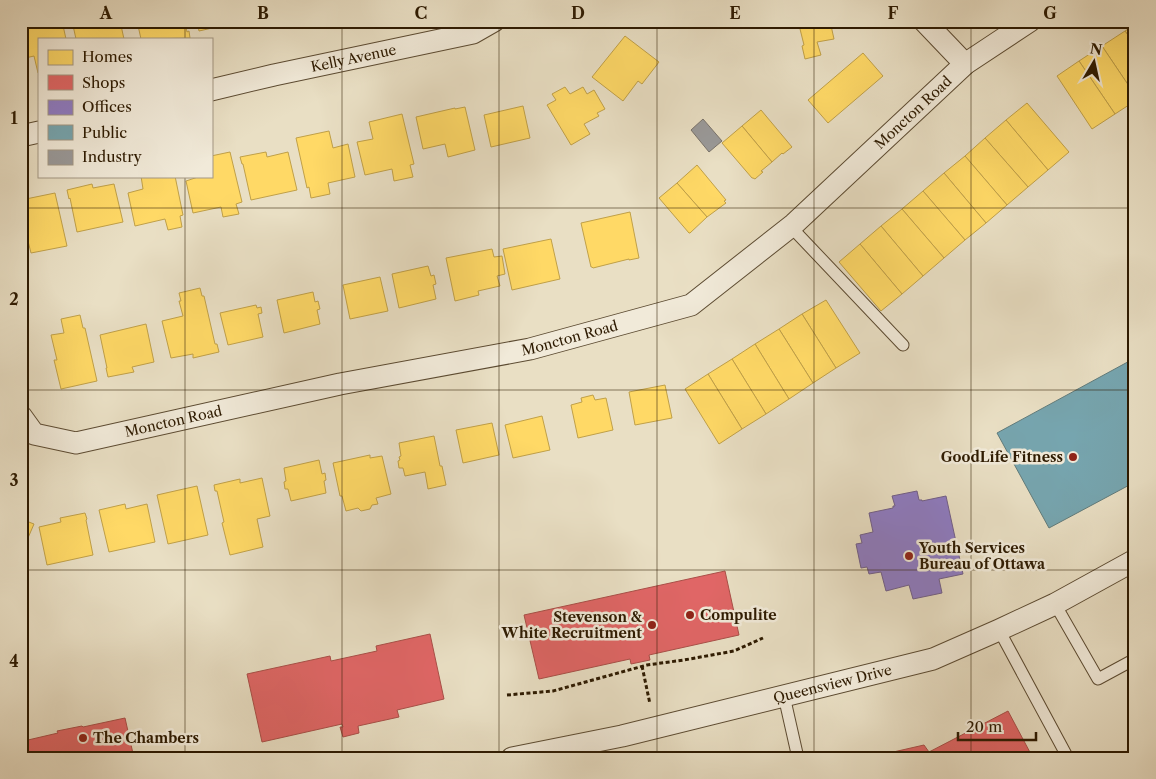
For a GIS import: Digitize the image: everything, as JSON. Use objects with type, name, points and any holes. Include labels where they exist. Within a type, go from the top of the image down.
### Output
[{"type":"street","name":"Kelly Avenue","points":[[212,90],[274,74],[473,33],[494,21]]},
{"type":"street","points":[[924,21],[965,64]]},
{"type":"street","name":"Moncton Road","points":[[21,416],[34,434],[76,443],[340,384],[530,349],[691,305],[791,227],[965,64],[1030,21]]},
{"type":"street","points":[[21,136],[38,132]]},
{"type":"street","name":"Queensview Drive","points":[[512,758],[558,753],[933,659],[1055,604],[1135,560]]},
{"type":"lane","points":[[791,227],[903,346]]},
{"type":"lane","points":[[1055,604],[1098,679],[1135,659]]},
{"type":"lane","points":[[1000,630],[1068,758]]},
{"type":"lane","points":[[784,696],[798,758]]},
{"type":"path","points":[[507,695],[554,691],[642,666],[734,650],[763,638]]},
{"type":"path","points":[[642,666],[656,728]]},
{"type":"building: Homes","points":[[35,21],[62,21],[66,38],[38,38],[38,73],[34,56],[21,59],[21,24]]},
{"type":"building: Homes","points":[[72,21],[120,21],[124,38],[76,38]]},
{"type":"building: Homes","points":[[137,21],[185,21],[190,38],[141,38]]},
{"type":"building: Homes","points":[[197,21],[234,21],[234,23],[199,31]]},
{"type":"building: Homes","points":[[781,21],[798,21],[782,25]]},
{"type":"building: Homes","points":[[798,21],[830,21],[834,39],[817,42],[821,55],[805,59],[802,46],[804,45]]},
{"type":"building: Homes","points":[[1135,25],[1135,45],[1125,31]]},
{"type":"building: Homes","points":[[1125,31],[1135,45],[1135,95],[1102,46]]},
{"type":"building: Homes","points":[[625,36],[659,62],[642,84],[638,81],[623,101],[592,77]]},
{"type":"building: Homes","points":[[1102,46],[1135,95],[1135,101],[1115,114],[1079,61]]},
{"type":"building: Homes","points":[[863,53],[883,76],[828,123],[808,100]]},
{"type":"building: Homes","points":[[1079,61],[1115,114],[1092,129],[1057,76]]},
{"type":"building: Homes","points":[[565,87],[570,94],[583,87],[587,94],[594,90],[605,109],[597,113],[599,116],[584,124],[590,134],[571,145],[547,105],[556,100],[552,94]]},
{"type":"building: Homes","points":[[1027,103],[1069,152],[1048,170],[1006,120]]},
{"type":"building: Homes","points":[[523,106],[530,138],[491,147],[484,115]]},
{"type":"building: Homes","points":[[465,107],[475,150],[448,157],[445,144],[423,149],[416,117]]},
{"type":"building: Homes","points":[[761,110],[792,147],[772,162],[742,126]]},
{"type":"building: Homes","points":[[402,114],[414,164],[410,165],[413,177],[394,181],[392,169],[365,175],[357,142],[373,139],[369,122]]},
{"type":"building: Homes","points":[[1006,120],[1048,170],[1028,187],[985,138]]},
{"type":"building: Homes","points":[[742,126],[772,162],[755,179],[752,178],[722,143]]},
{"type":"building: Homes","points":[[329,131],[333,148],[348,144],[355,177],[328,183],[330,194],[311,198],[296,138]]},
{"type":"building: Homes","points":[[985,138],[1028,187],[1007,205],[965,156]]},
{"type":"building: Homes","points":[[230,152],[242,202],[236,204],[239,214],[223,217],[221,207],[193,213],[186,181],[195,178],[212,178],[212,156]]},
{"type":"building: Homes","points":[[266,152],[267,157],[288,152],[297,190],[251,200],[240,157]]},
{"type":"building: Homes","points":[[965,156],[1007,205],[986,223],[944,173]]},
{"type":"building: Homes","points":[[697,165],[726,200],[724,201],[726,203],[707,217],[677,183]]},
{"type":"building: Homes","points":[[944,173],[986,223],[965,240],[923,191]]},
{"type":"building: Homes","points":[[141,178],[175,178],[183,215],[180,216],[182,227],[168,230],[165,219],[135,226],[128,193],[143,189]]},
{"type":"building: Homes","points":[[677,183],[707,217],[690,233],[659,198]]},
{"type":"building: Homes","points":[[92,184],[93,188],[114,184],[123,222],[77,232],[67,190]]},
{"type":"building: Homes","points":[[923,191],[965,240],[944,258],[902,209]]},
{"type":"building: Homes","points":[[55,193],[67,246],[31,253],[24,225],[26,224],[21,200]]},
{"type":"building: Homes","points":[[902,209],[944,258],[923,276],[881,226]]},
{"type":"building: Homes","points":[[630,212],[639,258],[591,267],[581,223]]},
{"type":"building: Homes","points":[[881,226],[923,276],[902,294],[860,244]]},
{"type":"building: Homes","points":[[551,239],[560,279],[512,290],[503,249]]},
{"type":"building: Homes","points":[[860,244],[902,294],[881,311],[839,262]]},
{"type":"building: Homes","points":[[492,249],[494,257],[502,256],[505,274],[497,276],[500,286],[478,291],[479,295],[455,301],[446,258]]},
{"type":"building: Homes","points":[[428,266],[431,276],[434,275],[436,284],[433,285],[436,299],[399,308],[392,274]]},
{"type":"building: Homes","points":[[380,277],[388,311],[350,319],[343,285]]},
{"type":"building: Homes","points":[[200,288],[202,296],[204,296],[215,344],[217,344],[219,352],[193,358],[193,354],[171,358],[162,321],[183,316],[179,293]]},
{"type":"building: Homes","points":[[313,292],[315,302],[318,301],[320,309],[317,310],[320,324],[284,333],[277,300]]},
{"type":"building: Homes","points":[[826,300],[860,353],[836,368],[802,314]]},
{"type":"building: Homes","points":[[256,305],[257,308],[261,307],[262,313],[258,314],[263,337],[228,345],[220,313]]},
{"type":"building: Homes","points":[[802,314],[836,368],[813,383],[779,329]]},
{"type":"building: Homes","points":[[80,315],[83,328],[85,328],[97,381],[61,389],[54,360],[57,360],[51,335],[64,333],[61,319]]},
{"type":"building: Homes","points":[[146,324],[154,362],[132,367],[134,372],[108,377],[100,335]]},
{"type":"building: Homes","points":[[779,329],[813,383],[789,399],[755,344]]},
{"type":"building: Homes","points":[[755,344],[789,399],[766,414],[732,359]]},
{"type":"building: Homes","points":[[732,359],[766,414],[742,429],[708,374]]},
{"type":"building: Homes","points":[[708,374],[742,429],[719,444],[685,389]]},
{"type":"building: Homes","points":[[665,385],[672,418],[635,425],[629,392]]},
{"type":"building: Homes","points":[[593,395],[595,400],[606,398],[613,430],[578,438],[571,405],[582,402],[581,398]]},
{"type":"building: Homes","points":[[542,416],[550,450],[513,458],[505,425]]},
{"type":"building: Homes","points":[[492,423],[499,455],[463,463],[456,430]]},
{"type":"building: Homes","points":[[434,436],[446,485],[428,489],[425,472],[405,476],[403,468],[399,468],[398,461],[401,456],[399,443]]},
{"type":"building: Homes","points":[[370,455],[370,458],[382,456],[391,494],[376,498],[378,504],[372,505],[370,509],[361,511],[358,508],[346,511],[342,496],[340,496],[333,463]]},
{"type":"building: Homes","points":[[319,460],[322,474],[325,473],[326,493],[291,501],[288,489],[285,489],[284,468]]},
{"type":"building: Homes","points":[[262,478],[270,516],[257,519],[263,547],[230,555],[217,491],[215,491],[214,485],[240,479],[240,483]]},
{"type":"building: Homes","points":[[197,486],[208,535],[168,544],[157,495]]},
{"type":"building: Homes","points":[[125,504],[126,509],[147,504],[155,542],[109,552],[99,510]]},
{"type":"building: Homes","points":[[85,513],[93,555],[47,565],[39,527],[61,522],[60,518]]},
{"type":"building: Homes","points":[[21,519],[34,524],[21,554]]},
{"type":"building: Shops","points":[[725,571],[739,635],[649,655],[650,660],[631,664],[630,659],[539,679],[524,615]]},
{"type":"building: Shops","points":[[430,634],[444,699],[397,710],[399,717],[358,726],[359,733],[343,737],[340,727],[343,727],[342,724],[262,742],[247,674],[330,656],[331,661],[377,651],[376,646]]},
{"type":"building: Shops","points":[[1008,711],[1033,758],[867,758],[924,745],[929,752]]},
{"type":"building: Shops","name":"The Chambers","points":[[125,718],[134,758],[21,758],[21,739],[28,737],[28,740],[58,733],[57,731]]},
{"type":"building: Offices","name":"Youth Services Bureau of Ottawa","points":[[917,491],[919,500],[922,501],[946,496],[963,574],[939,579],[942,593],[913,599],[909,585],[886,591],[881,572],[869,574],[867,567],[861,568],[856,544],[862,543],[860,535],[873,532],[869,513],[893,508],[895,506],[892,496]]},
{"type":"building: Public","name":"GoodLife Fitness","points":[[1135,358],[1135,482],[1049,528],[997,433]]},
{"type":"building: Industry","points":[[703,119],[722,141],[709,152],[691,130]]},
{"type":"place","name":"GoodLife Fitness","points":[[1073,457]]},
{"type":"place","name":"Youth Services Bureau of Ottawa","points":[[909,556]]},
{"type":"place","name":"Compulite","points":[[690,615]]},
{"type":"place","name":"Stevenson & White Recruitment","points":[[652,625]]},
{"type":"place","name":"The Chambers","points":[[83,738]]}]
